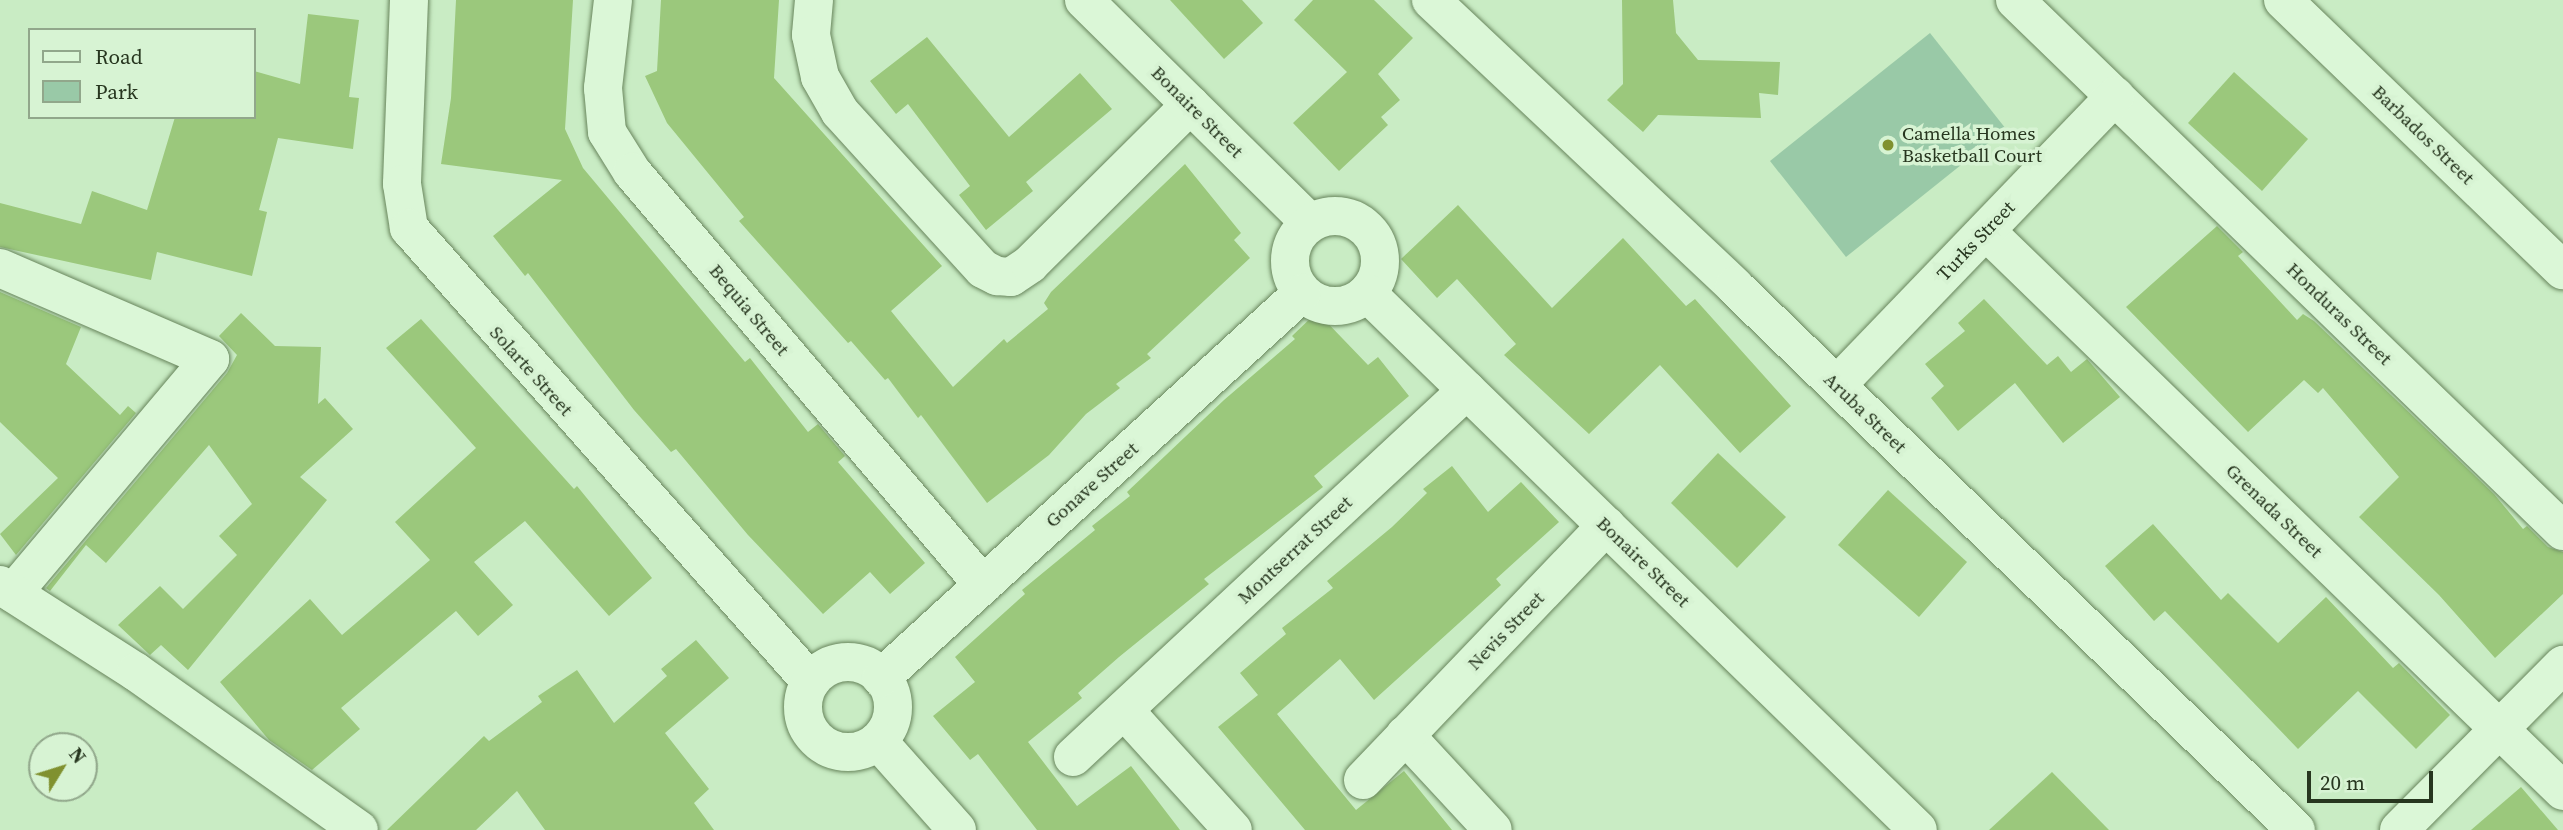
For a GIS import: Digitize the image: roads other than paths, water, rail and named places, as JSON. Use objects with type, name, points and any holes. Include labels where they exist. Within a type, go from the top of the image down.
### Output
[{"type":"street","name":"Solarte Street","points":[[409,0],[402,184],[409,228],[811,682]]},
{"type":"street","name":"Bequia Street","points":[[613,0],[603,88],[607,132],[632,172],[983,585]]},
{"type":"street","points":[[814,0],[811,35],[820,77],[840,112],[984,269],[997,276],[1012,276],[1030,264],[1189,104]]},
{"type":"street","name":"Bonaire Street","points":[[1084,0],[1310,223]]},
{"type":"street","name":"Aruba Street","points":[[1431,0],[1837,385],[2296,830]]},
{"type":"street","name":"Honduras Street","points":[[2015,0],[2563,531]]},
{"type":"street","name":"Barbados Street","points":[[2283,0],[2563,270]]},
{"type":"street","name":"Turks Street","points":[[1837,385],[2115,96]]},
{"type":"street","points":[[1338,216],[1365,227],[1380,253],[1381,267],[1367,293],[1342,307],[1313,302],[1302,293],[1290,270],[1289,256],[1300,232],[1310,223],[1338,216]]},
{"type":"street","name":"Grenada Street","points":[[1986,230],[2563,791]]},
{"type":"street","points":[[0,268],[210,359],[7,589],[136,672],[359,830]]},
{"type":"street","name":"Gonave Street","points":[[881,678],[1302,293]]},
{"type":"street","name":"Bonaire Street","points":[[1367,293],[1918,830]]},
{"type":"street","name":"Montserrat Street","points":[[1073,757],[1467,390]]},
{"type":"street","name":"Nevis Street","points":[[1363,780],[1606,526]]},
{"type":"street","points":[[846,662],[868,667],[881,678],[892,699],[892,714],[878,741],[850,753],[821,743],[804,719],[803,704],[811,682],[824,669],[846,662]]},
{"type":"street","points":[[2399,830],[2563,665]]},
{"type":"street","points":[[1124,710],[1233,830]]},
{"type":"street","points":[[1405,735],[1493,830]]},
{"type":"street","points":[[878,741],[957,830]]},
{"type":"place","name":"Camella Homes Basketball Court","points":[[1888,145]]}]
